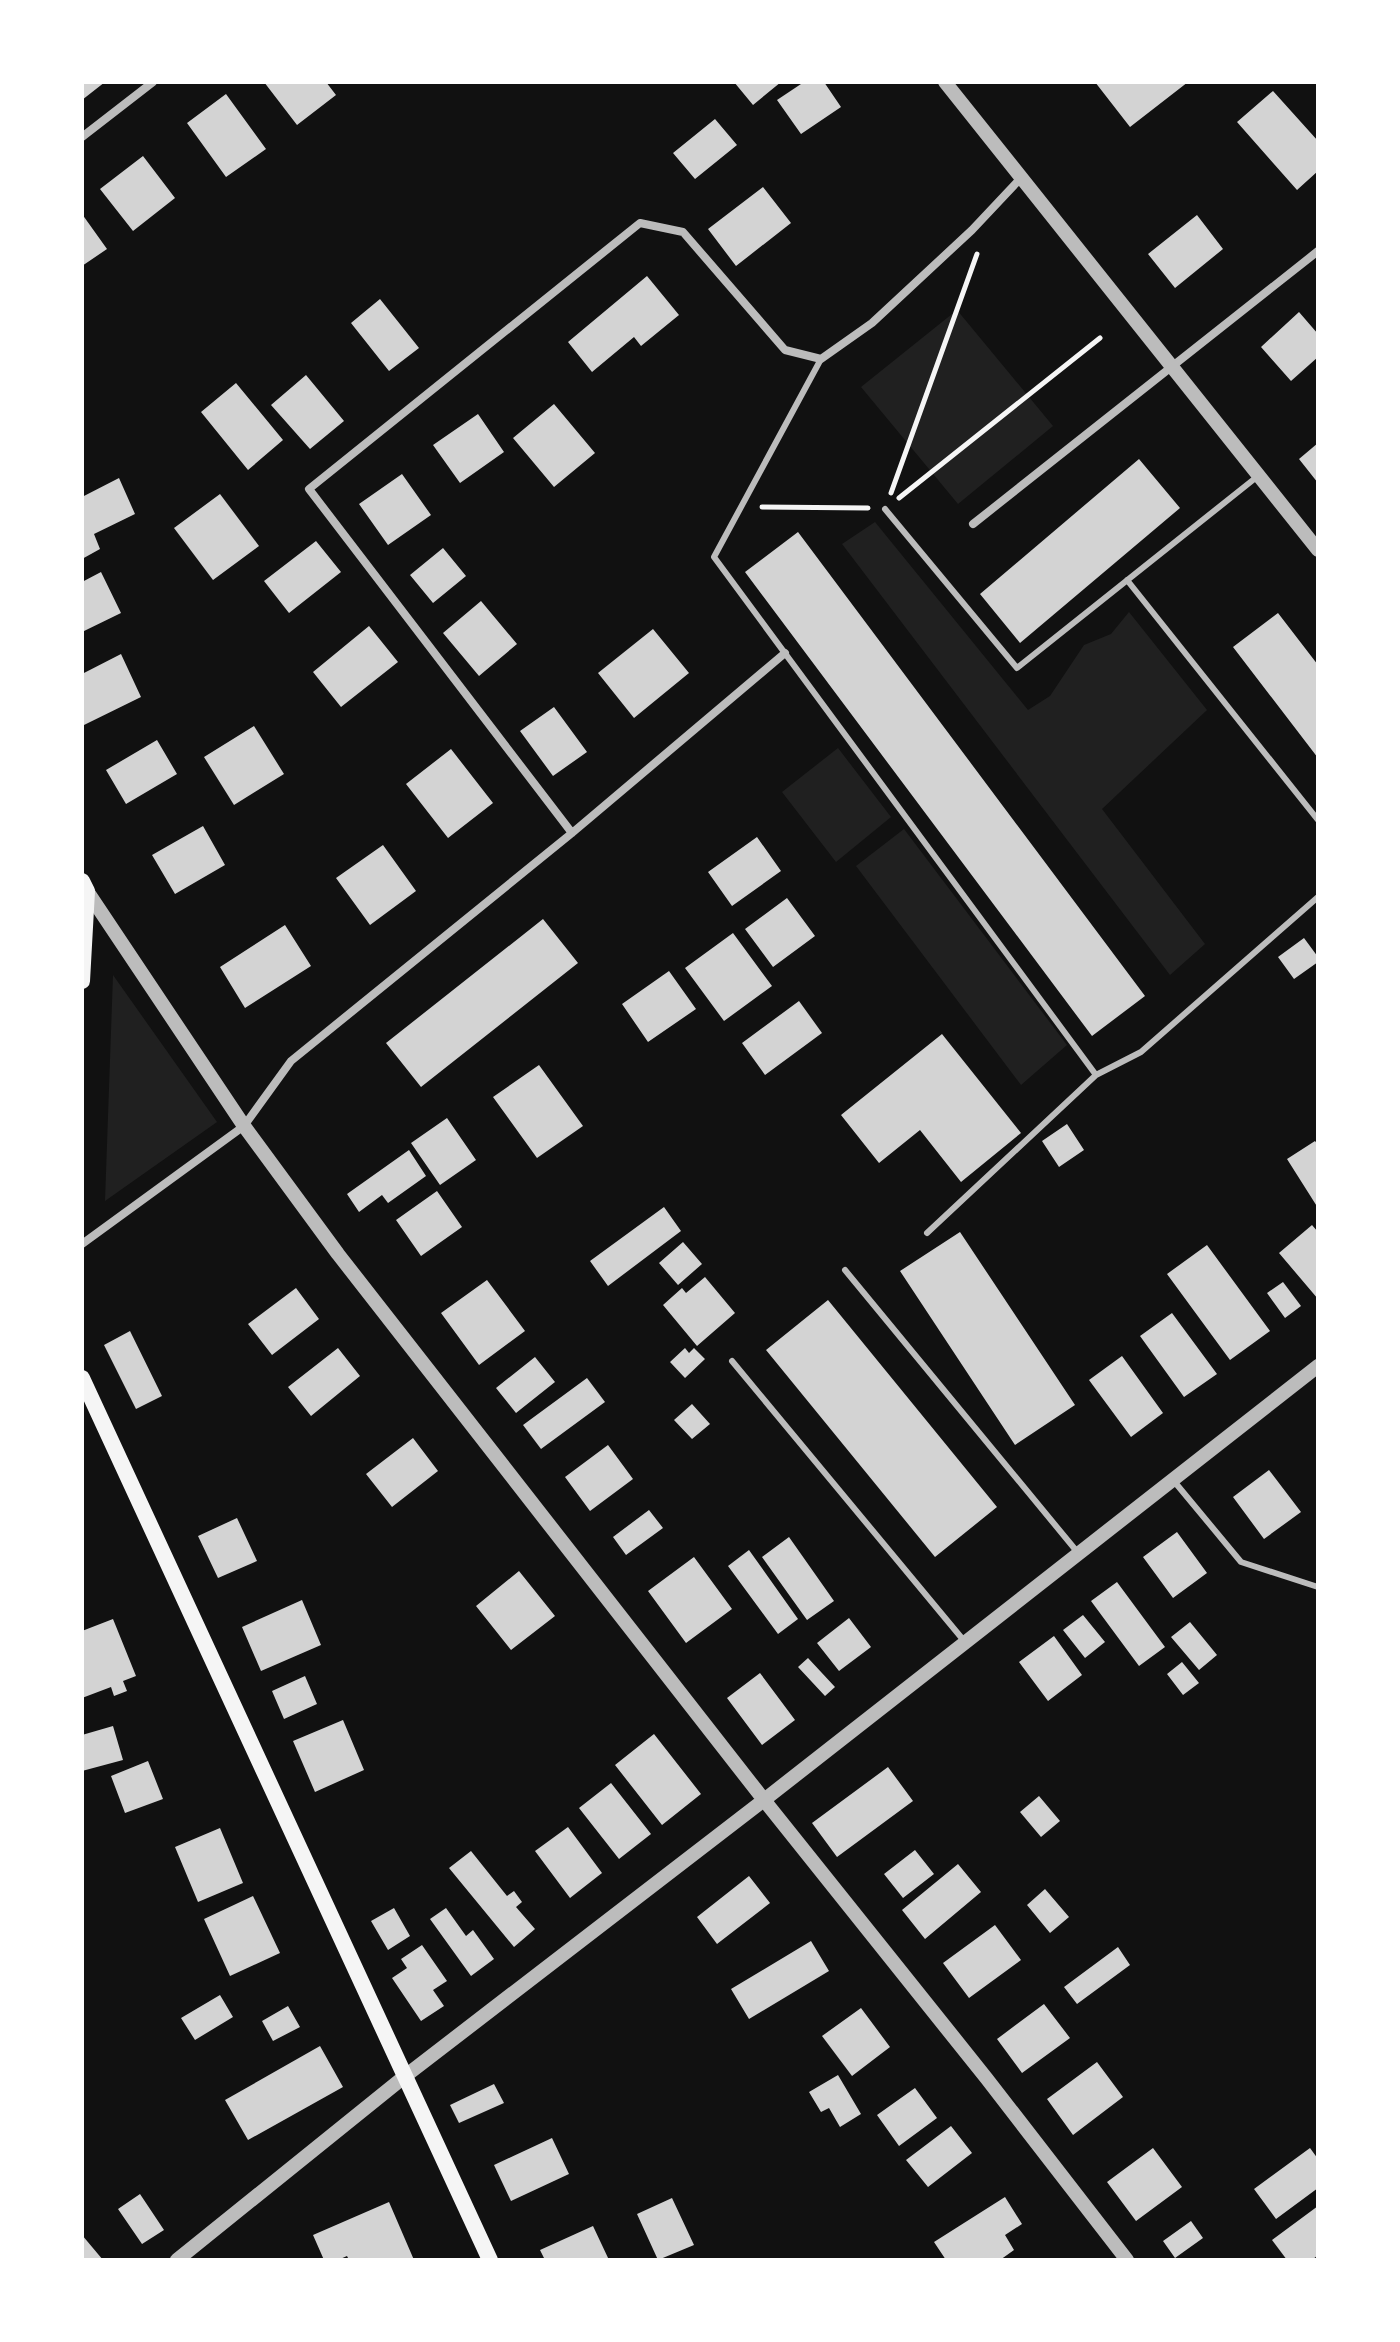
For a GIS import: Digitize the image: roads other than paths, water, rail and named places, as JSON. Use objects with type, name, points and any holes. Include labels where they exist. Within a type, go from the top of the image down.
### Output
[{"type":"main road","points":[[82,981],[84,886]]},
{"type":"main road","points":[[82,1378],[490,2260]]},
{"type":"street","points":[[82,137],[153,82]]},
{"type":"street","points":[[945,82],[1318,550]]},
{"type":"street","points":[[572,833],[309,489],[640,223],[683,232],[785,350],[821,359],[872,323],[972,230],[1020,179]]},
{"type":"street","points":[[973,524],[1318,251]]},
{"type":"street","points":[[82,1244],[244,1126],[291,1061],[572,833],[785,653]]},
{"type":"street","points":[[84,886],[244,1126],[338,1254],[1127,2260]]},
{"type":"street","points":[[177,2260],[404,2077],[764,1800],[1318,1366]]},
{"type":"lane","points":[[821,359],[714,557],[1096,1075]]},
{"type":"lane","points":[[885,509],[1017,668],[1258,476]]},
{"type":"lane","points":[[1127,580],[1318,820]]},
{"type":"lane","points":[[927,1233],[1096,1075],[1141,1052],[1318,897]]},
{"type":"lane","points":[[845,1270],[1079,1554]]},
{"type":"lane","points":[[732,1361],[965,1642]]},
{"type":"lane","points":[[1173,1480],[1241,1562],[1318,1587]]}]
